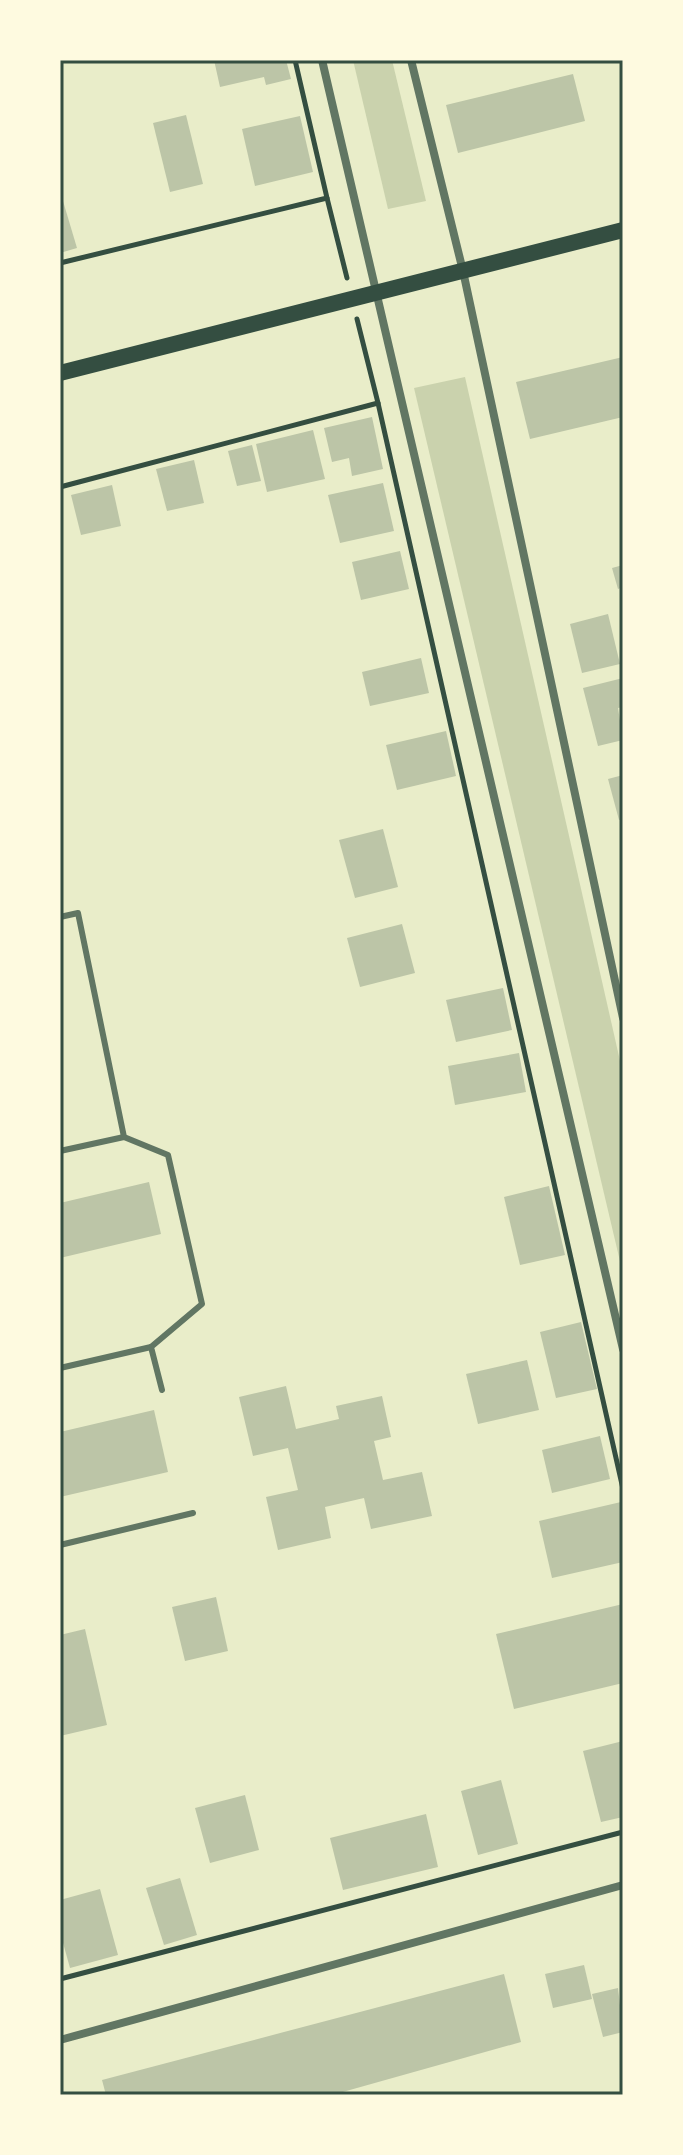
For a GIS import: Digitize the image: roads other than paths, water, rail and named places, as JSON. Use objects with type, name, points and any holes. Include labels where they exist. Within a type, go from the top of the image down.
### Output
[{"type":"main road","points":[[60,373],[623,230]]},
{"type":"street","points":[[322,60],[374,294],[623,1349]]},
{"type":"street","points":[[411,60],[463,271],[623,1018]]},
{"type":"street","points":[[60,2040],[623,1885]]},
{"type":"lane","points":[[60,917],[78,913],[124,1137]]},
{"type":"lane","points":[[60,1151],[124,1137],[168,1155],[202,1304],[151,1347],[60,1368]]},
{"type":"lane","points":[[151,1347],[162,1390]]},
{"type":"lane","points":[[60,1545],[193,1513]]}]
